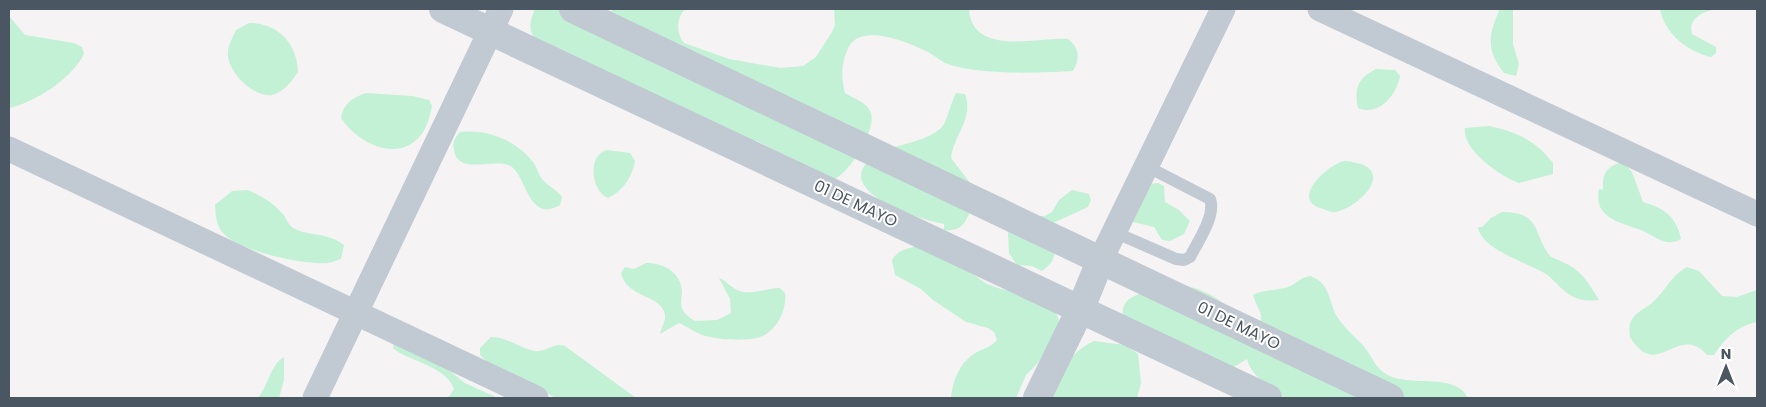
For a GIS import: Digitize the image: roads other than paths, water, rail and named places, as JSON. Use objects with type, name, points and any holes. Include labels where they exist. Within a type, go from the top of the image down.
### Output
[{"type":"street","name":"01 DE MAYO","points":[[442,9],[494,20],[1268,398]]},
{"type":"street","name":"01 DE MAYO","points":[[573,9],[1390,398]]},
{"type":"street","points":[[1037,398],[1081,308],[1101,259],[1223,9]]},
{"type":"street","points":[[1320,9],[1757,214]]},
{"type":"street","points":[[315,398],[494,20]]},
{"type":"street","points":[[9,149],[536,398]]},
{"type":"lane","points":[[1114,232],[1176,259],[1184,260],[1190,257],[1210,214],[1212,206],[1210,199],[1146,166]]}]
